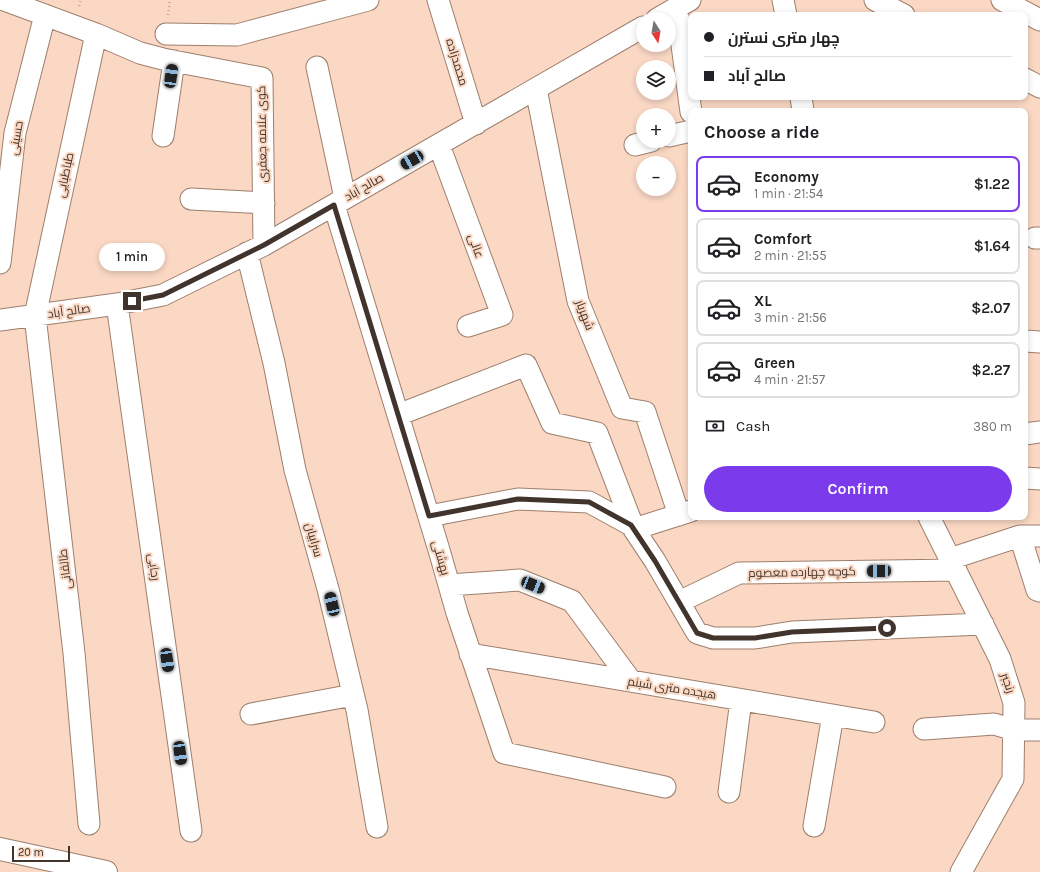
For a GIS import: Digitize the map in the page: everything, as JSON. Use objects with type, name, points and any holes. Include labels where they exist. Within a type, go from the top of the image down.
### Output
[{"type":"highway","points":[[0,849],[106,872]]},
{"type":"street","name":"کوی علامه جعفری","points":[[4,0],[96,34],[140,53],[262,78],[264,203],[256,249]]},
{"type":"street","points":[[166,34],[237,34],[316,7],[368,0]]},
{"type":"street","name":"محمدزاده","points":[[438,0],[476,124]]},
{"type":"street","points":[[783,0],[785,12]]},
{"type":"street","points":[[875,0],[898,12]]},
{"type":"street","points":[[1002,0],[1025,12]]},
{"type":"street","points":[[670,12],[684,4],[688,66]]},
{"type":"street","points":[[1028,14],[1040,20]]},
{"type":"street","name":"حسینی","points":[[0,263],[15,133],[45,15]]},
{"type":"street","name":"صالح آباد","points":[[0,320],[117,304],[163,295],[256,249],[636,31]]},
{"type":"street","name":"طباطبایی","points":[[35,316],[96,34]]},
{"type":"street","points":[[163,136],[174,61]]},
{"type":"street","name":"بهشتی","points":[[317,67],[340,202],[398,415],[429,516],[456,613],[504,753],[665,787]]},
{"type":"street","points":[[1028,81],[1040,87]]},
{"type":"street","name":"شهریار","points":[[536,88],[578,301],[622,408],[645,412],[685,513]]},
{"type":"street","points":[[676,134],[688,132]]},
{"type":"street","name":"عالی","points":[[439,145],[502,315],[468,326]]},
{"type":"street","points":[[191,199],[264,203]]},
{"type":"street","name":"سرابیان","points":[[256,249],[274,363],[295,470],[328,589],[353,695],[377,827]]},
{"type":"street","name":"رجایی","points":[[117,304],[191,831]]},
{"type":"street","name":"طالقانی","points":[[35,316],[74,653],[89,824]]},
{"type":"street","points":[[1028,341],[1040,342]]},
{"type":"street","points":[[398,415],[526,365],[552,423],[596,433],[634,529]]},
{"type":"street","points":[[1028,434],[1040,432]]},
{"type":"street","points":[[1028,478],[1040,479]]},
{"type":"street","points":[[429,516],[518,499],[589,502],[631,525],[655,561],[697,633],[713,638],[755,638],[792,632],[983,624]]},
{"type":"street","points":[[634,529],[685,513]]},
{"type":"street","name":"رنجبر","points":[[930,520],[1000,659],[1014,703],[1013,779],[966,864]]},
{"type":"street","points":[[1030,536],[1037,590],[1040,591]]},
{"type":"street","name":"کوچه چهارده معصوم","points":[[679,602],[739,573],[953,565],[1030,536]]},
{"type":"street","points":[[449,585],[520,580],[572,601],[631,681]]},
{"type":"street","name":"هیجده متری شبنم","points":[[470,654],[874,722]]},
{"type":"street","points":[[250,714],[353,695]]},
{"type":"street","points":[[729,792],[741,700]]},
{"type":"street","points":[[814,826],[833,715]]},
{"type":"street","points":[[924,729],[994,724],[1014,730],[1040,730]]},
{"type":"route","points":[[132,301],[163,295],[264,245],[334,205],[429,516],[518,499],[589,502],[631,525],[655,561],[697,633],[713,638],[755,638],[792,632],[887,628]]}]
